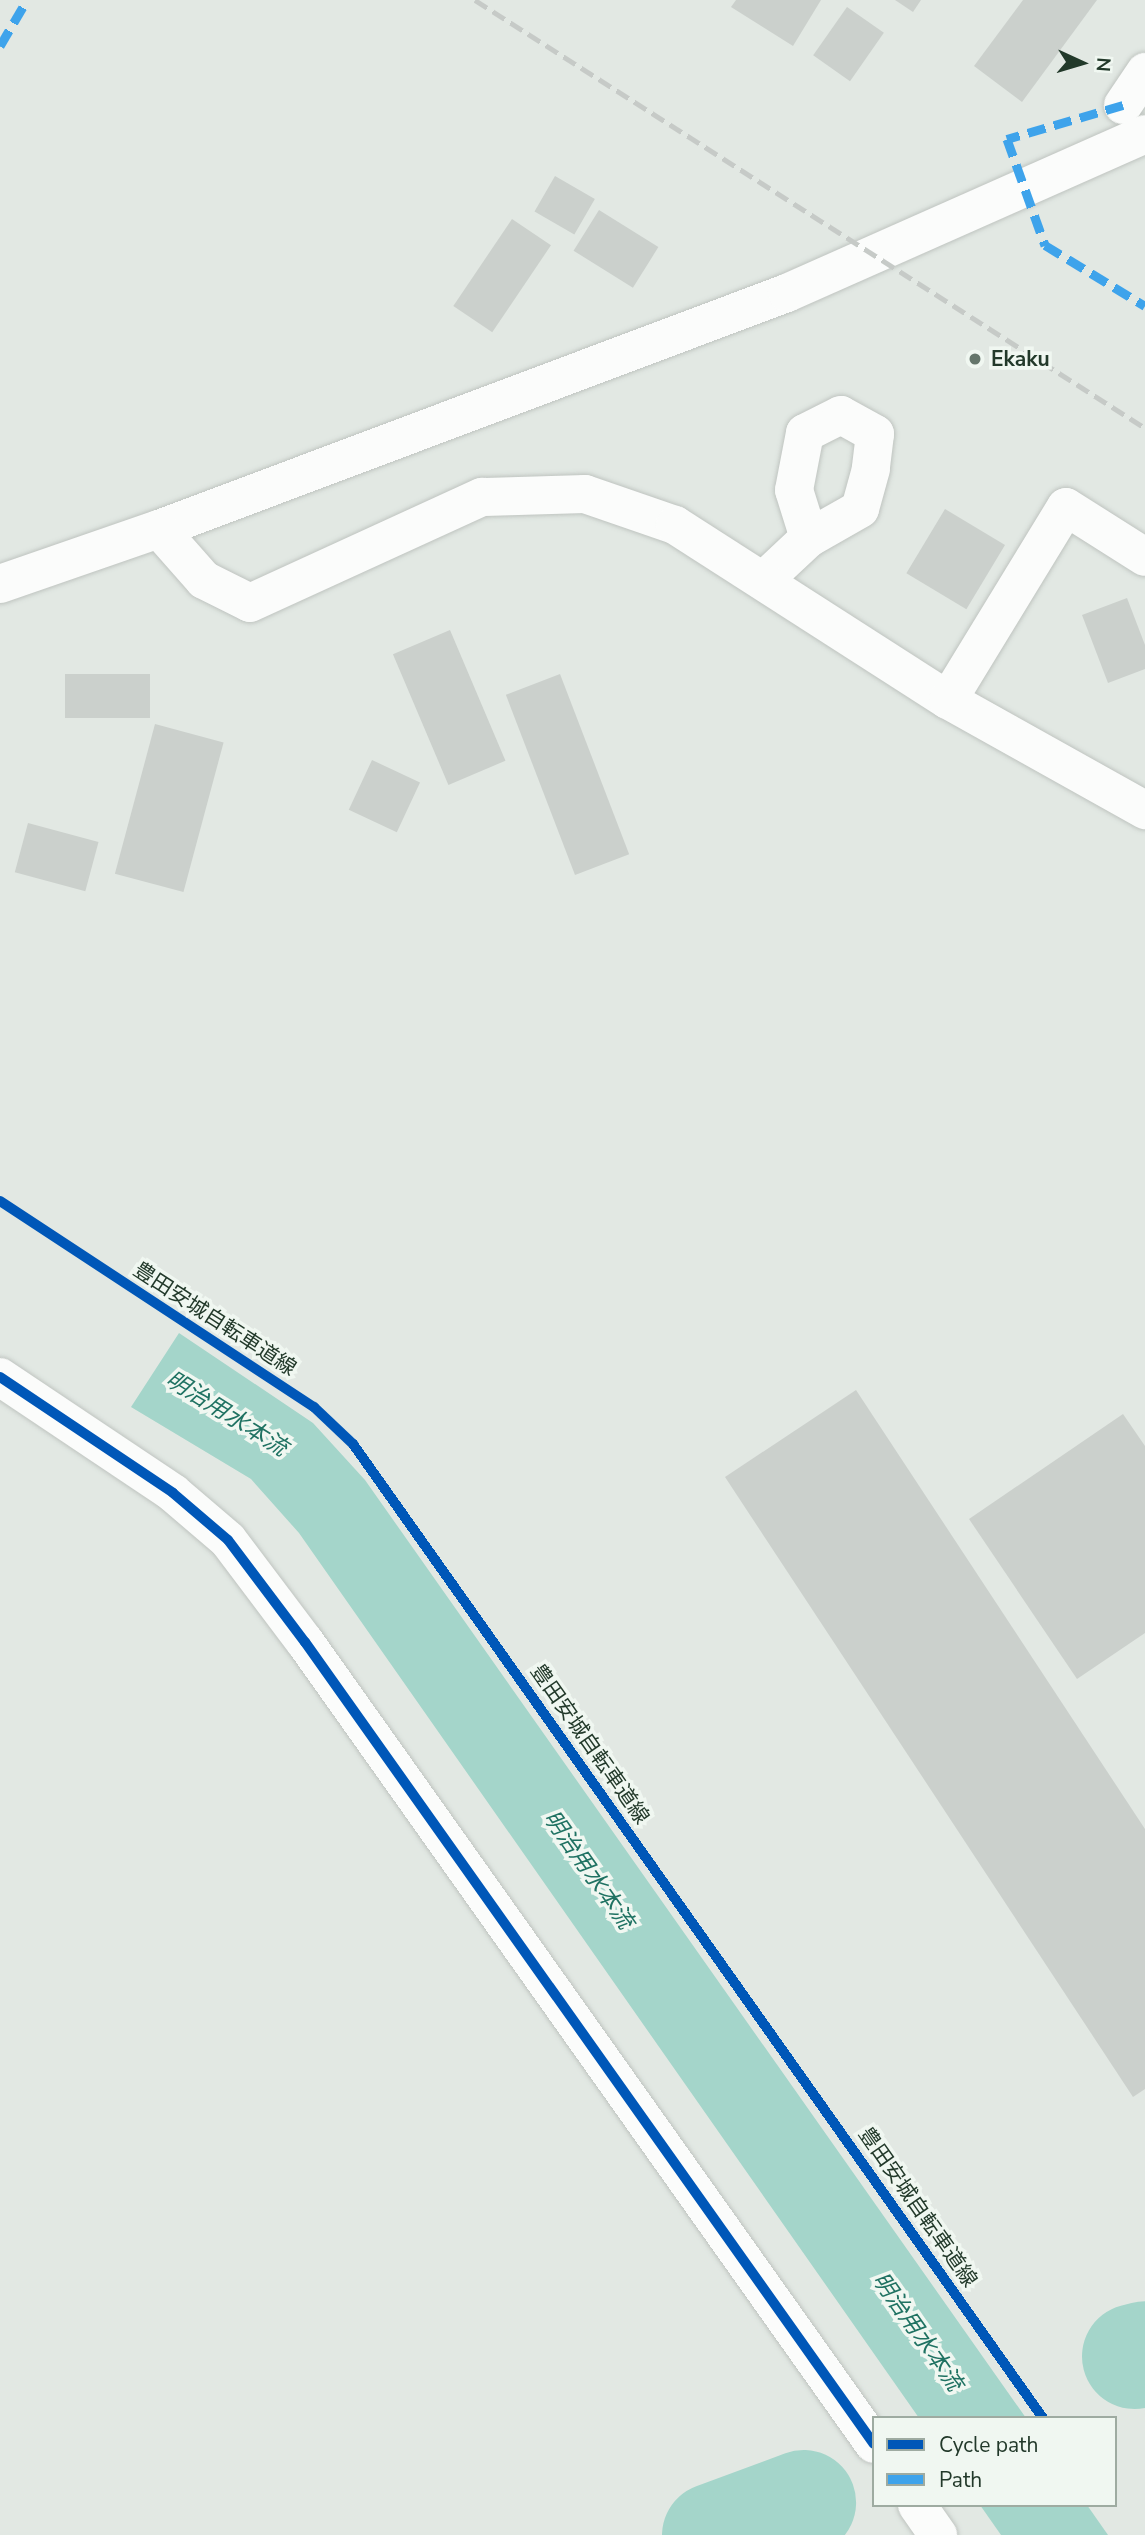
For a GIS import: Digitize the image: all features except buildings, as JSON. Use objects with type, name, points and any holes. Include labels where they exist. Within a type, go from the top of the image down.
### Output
[{"type":"street","points":[[1145,72],[1123,105],[1145,98]]},
{"type":"street","points":[[0,584],[159,529],[787,293],[1145,134]]},
{"type":"street","points":[[159,529],[204,580],[250,603],[482,496],[585,494],[676,525],[948,700],[1145,810]]},
{"type":"street","points":[[948,700],[1066,507],[1145,557]]},
{"type":"street","points":[[763,581],[809,538]]},
{"type":"street","points":[[0,1377],[173,1493],[228,1540],[313,1654],[872,2441]]},
{"type":"street","points":[[918,2507],[938,2535]]},
{"type":"water","name":"明治用水本流","points":[[179,1333],[313,1423],[365,1480],[1025,2416],[918,2416],[299,1533],[251,1479],[131,1407]]},
{"type":"water","points":[[981,2507],[1088,2507],[1108,2535],[1001,2535]]},
{"type":"waterway","points":[[1134,2356],[1145,2353]]},
{"type":"waterway","points":[[714,2535],[803,2502]]},
{"type":"railway","points":[[475,0],[1145,428]]},
{"type":"marked path","points":[[0,46],[27,0]]},
{"type":"marked path","points":[[1123,105],[1007,139],[1045,245],[1145,306]]},
{"type":"cycle path","name":"豊田安城自転車道線","points":[[0,1201],[314,1407],[353,1444],[1042,2416]]},
{"type":"cycle path","points":[[0,1377],[173,1493],[228,1540],[305,1642],[872,2441]]},
{"type":"place","name":"Ekaku","points":[[975,359]]}]
